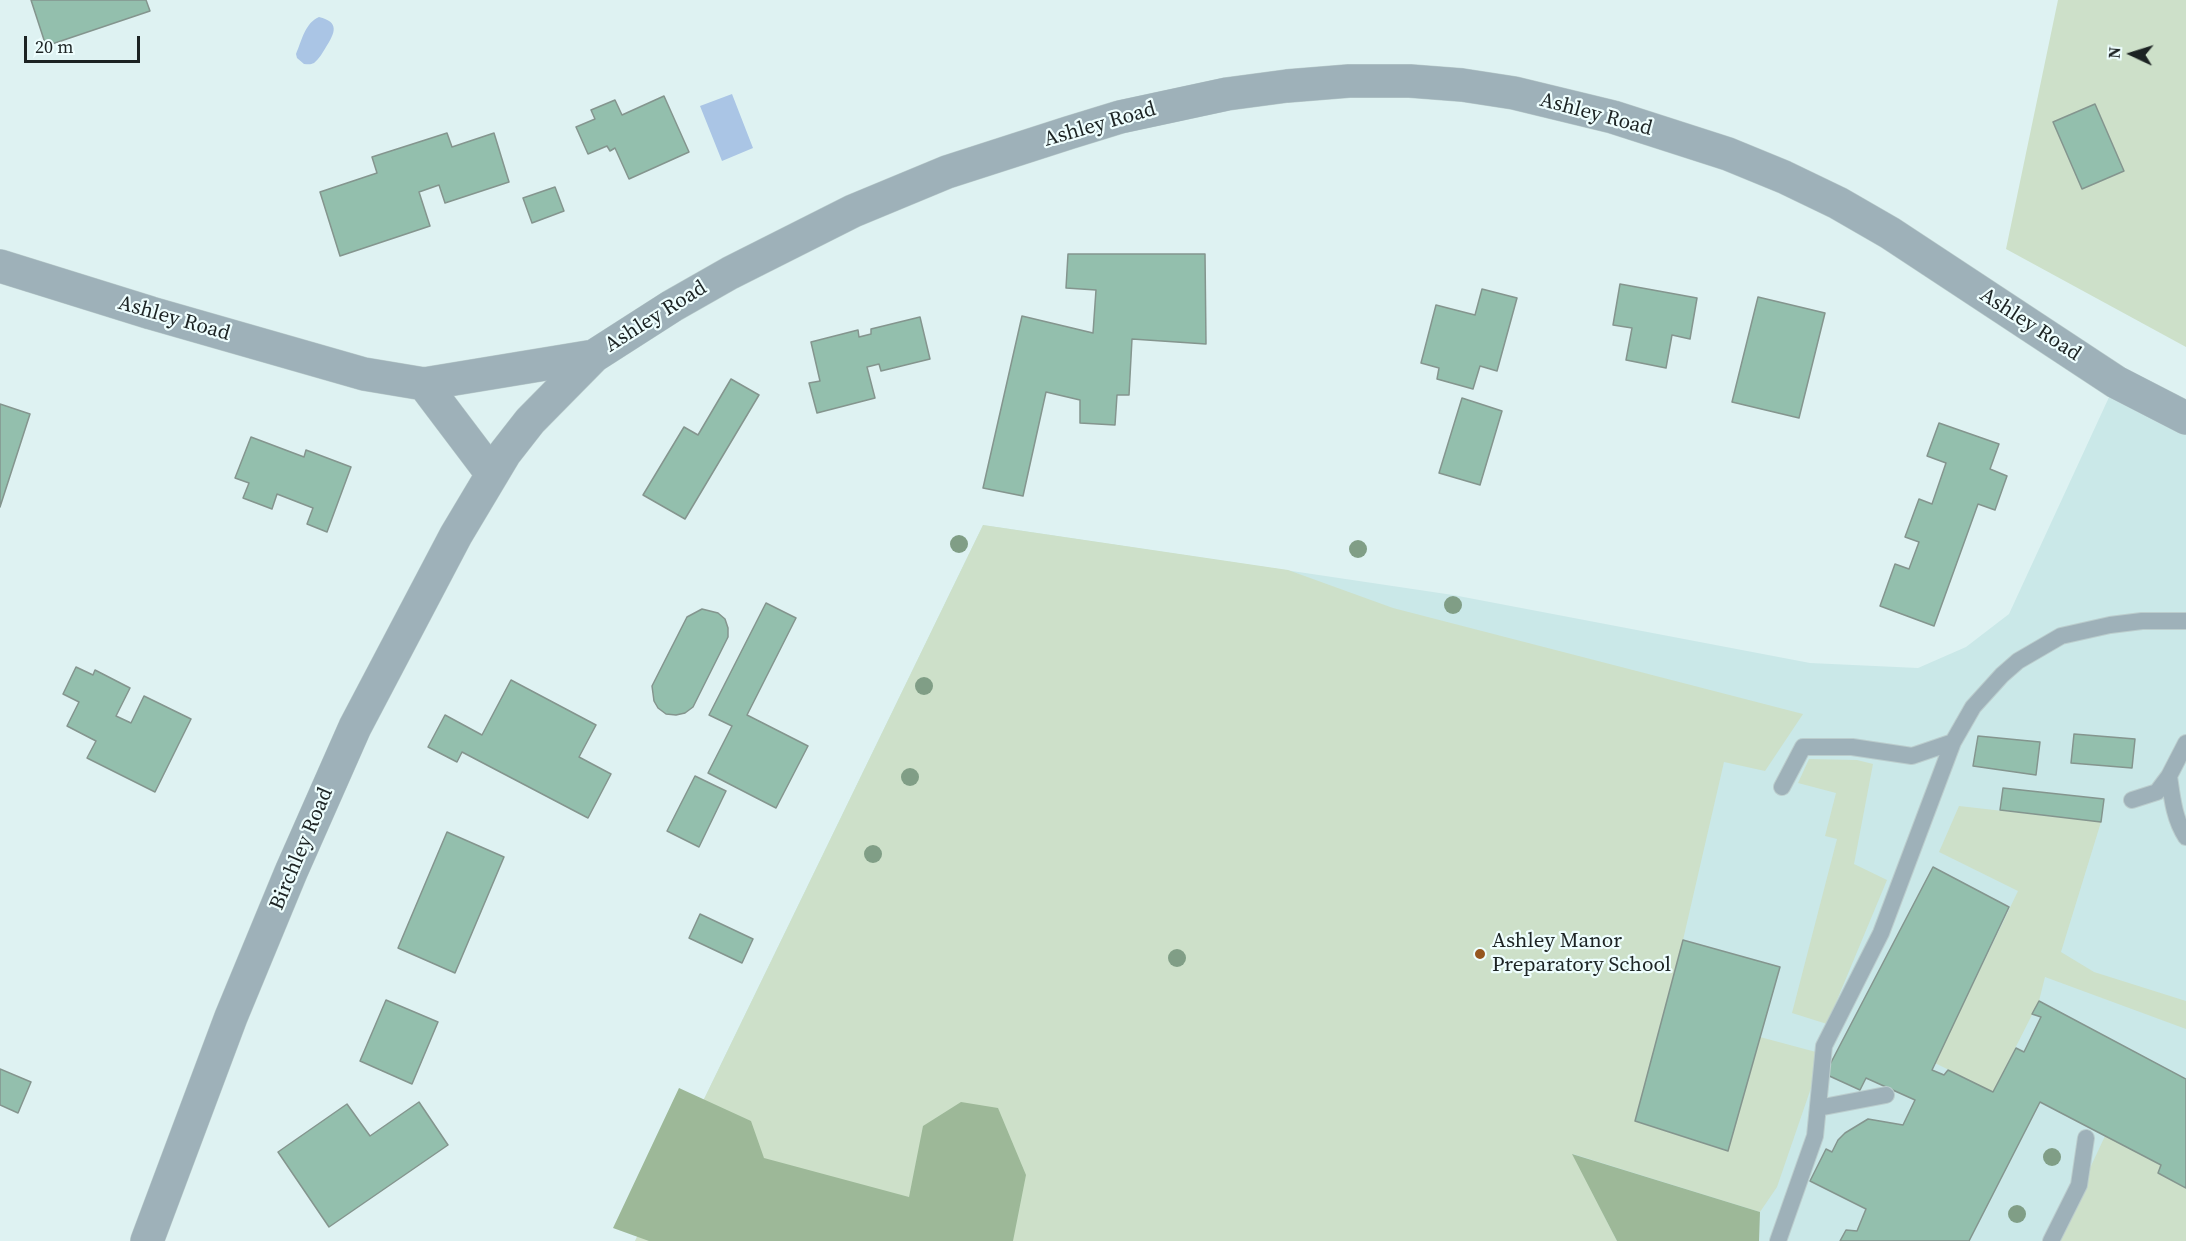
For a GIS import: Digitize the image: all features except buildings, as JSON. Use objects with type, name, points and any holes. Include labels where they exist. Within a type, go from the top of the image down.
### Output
[{"type":"street","name":"Ashley Road","points":[[0,266],[151,313],[364,374],[424,384],[594,356],[672,306],[789,242],[918,183],[1120,117],[1184,102],[1287,86],[1349,81],[1410,81],[1462,85],[1514,93],[1613,117],[1728,154],[1784,177],[1838,203],[1890,233],[2116,382],[2186,418]]},
{"type":"street","name":"Birchley Road","points":[[147,1241],[231,1017],[291,872],[355,727],[456,535],[505,453],[530,421],[594,356]]},
{"type":"street","points":[[424,384],[492,474]]},
{"type":"lane","points":[[1778,1241],[1815,1136],[1824,1046],[1881,933],[1953,742],[1973,707],[2018,661],[2061,636],[2110,625],[2142,621],[2186,621]]},
{"type":"lane","points":[[1782,787],[1803,747],[1852,747],[1912,756],[1953,742]]},
{"type":"lane","points":[[2132,800],[2157,792],[2169,776],[2186,743]]},
{"type":"lane","points":[[2169,776],[2176,813],[2186,837]]},
{"type":"lane","points":[[1818,1108],[1886,1095]]},
{"type":"lane","points":[[2051,1241],[2079,1185],[2086,1138]]},
{"type":"shaded area","name":"Ashley Manor Preparatory School","points":[[2116,382],[2186,418],[2186,1241],[635,1241],[983,525],[1453,595],[1810,663],[1918,668],[1966,647],[2009,614]]},
{"type":"green space","points":[[2058,0],[2186,0],[2186,347],[2006,249]]},
{"type":"green space","name":"Ashley Manor Preparatory School","points":[[983,525],[1288,570],[1393,608],[1803,714],[1765,771],[1724,762],[1683,940],[1636,1120],[1760,1037],[1816,1052],[1811,1088],[1777,1187],[1760,1212],[1573,1154],[1617,1241],[635,1241]]},
{"type":"green space","points":[[1809,759],[1857,760],[1873,764],[1854,864],[1887,880],[1827,1024],[1792,1013],[1837,839],[1825,836],[1836,793],[1798,783]]},
{"type":"green space","points":[[1959,806],[2101,822],[2061,952],[2094,972],[2186,1001],[2186,1029],[2045,977],[2039,1001],[1993,1092],[1935,1063],[2018,891],[1939,852]]},
{"type":"green space","points":[[679,1088],[751,1121],[764,1158],[909,1197],[923,1126],[961,1102],[998,1108],[1026,1175],[1013,1241],[649,1241],[613,1228]]},
{"type":"green space","points":[[2105,1136],[2161,1165],[2158,1173],[2186,1188],[2186,1241],[2056,1241]]},
{"type":"green space","points":[[1572,1154],[1760,1212],[1759,1241],[1617,1241]]},
{"type":"water","points":[[319,17],[333,25],[333,33],[318,60],[313,64],[304,64],[296,54],[310,23]]},
{"type":"water","points":[[732,94],[753,148],[722,161],[700,106]]},
{"type":"place","name":"Ashley Manor Preparatory School","points":[[1480,954]]}]
